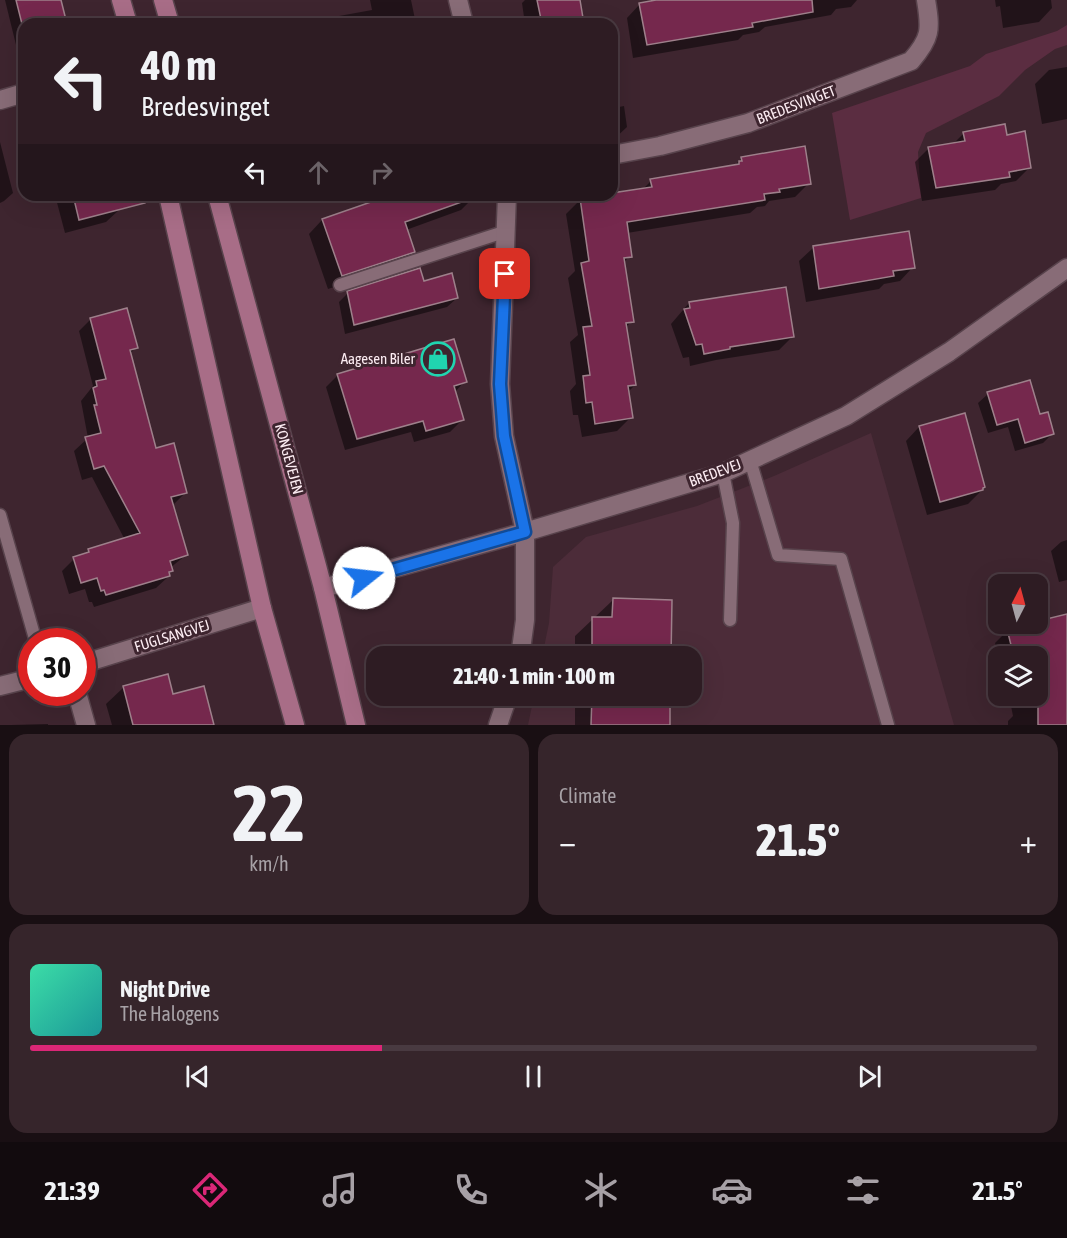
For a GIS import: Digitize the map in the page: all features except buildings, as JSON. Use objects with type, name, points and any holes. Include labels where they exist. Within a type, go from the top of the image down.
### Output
[{"type":"main road","points":[[122,0],[126,18]]},
{"type":"main road","points":[[163,0],[168,18]]},
{"type":"main road","points":[[169,201],[262,608],[295,725]]},
{"type":"main road","name":"KONGEVEJEN","points":[[219,201],[323,588],[356,725]]},
{"type":"street","points":[[458,0],[462,18]]},
{"type":"street","name":"BREDESVINGET","points":[[618,154],[660,146],[748,123],[911,61],[926,45],[930,23],[926,0]]},
{"type":"street","points":[[0,100],[18,95]]},
{"type":"street","points":[[507,201],[500,384],[504,436],[525,532],[525,620],[521,646]]},
{"type":"street","name":"BREDEVEJ","points":[[323,588],[525,532],[723,472],[846,416],[949,352],[1067,268]]},
{"type":"street","name":"FUGLSANGVEJ","points":[[96,660],[262,608]]},
{"type":"street","points":[[0,686],[18,682]]},
{"type":"street","points":[[81,706],[86,725]]},
{"type":"street","points":[[498,725],[505,706]]},
{"type":"lane","points":[[340,285],[507,231]]},
{"type":"lane","points":[[750,460],[778,555],[842,559],[888,725]]},
{"type":"lane","points":[[723,472],[733,524],[730,620]]},
{"type":"lane","points":[[0,515],[32,628]]},
{"type":"shaded area","points":[[1067,25],[1067,45],[1055,49],[1025,70],[999,96],[926,133],[918,152],[921,198],[850,220],[832,113],[970,66],[986,54],[1057,31]]},
{"type":"shaded area","points":[[871,433],[954,725],[528,725],[532,706],[702,706],[702,646],[544,646],[549,623],[553,567],[586,537],[697,506],[774,476]]},
{"type":"place","name":"Aagesen Biler","points":[[438,359]]},
{"type":"route","points":[[364,578],[525,532],[504,436],[501,401],[505,274]]}]
